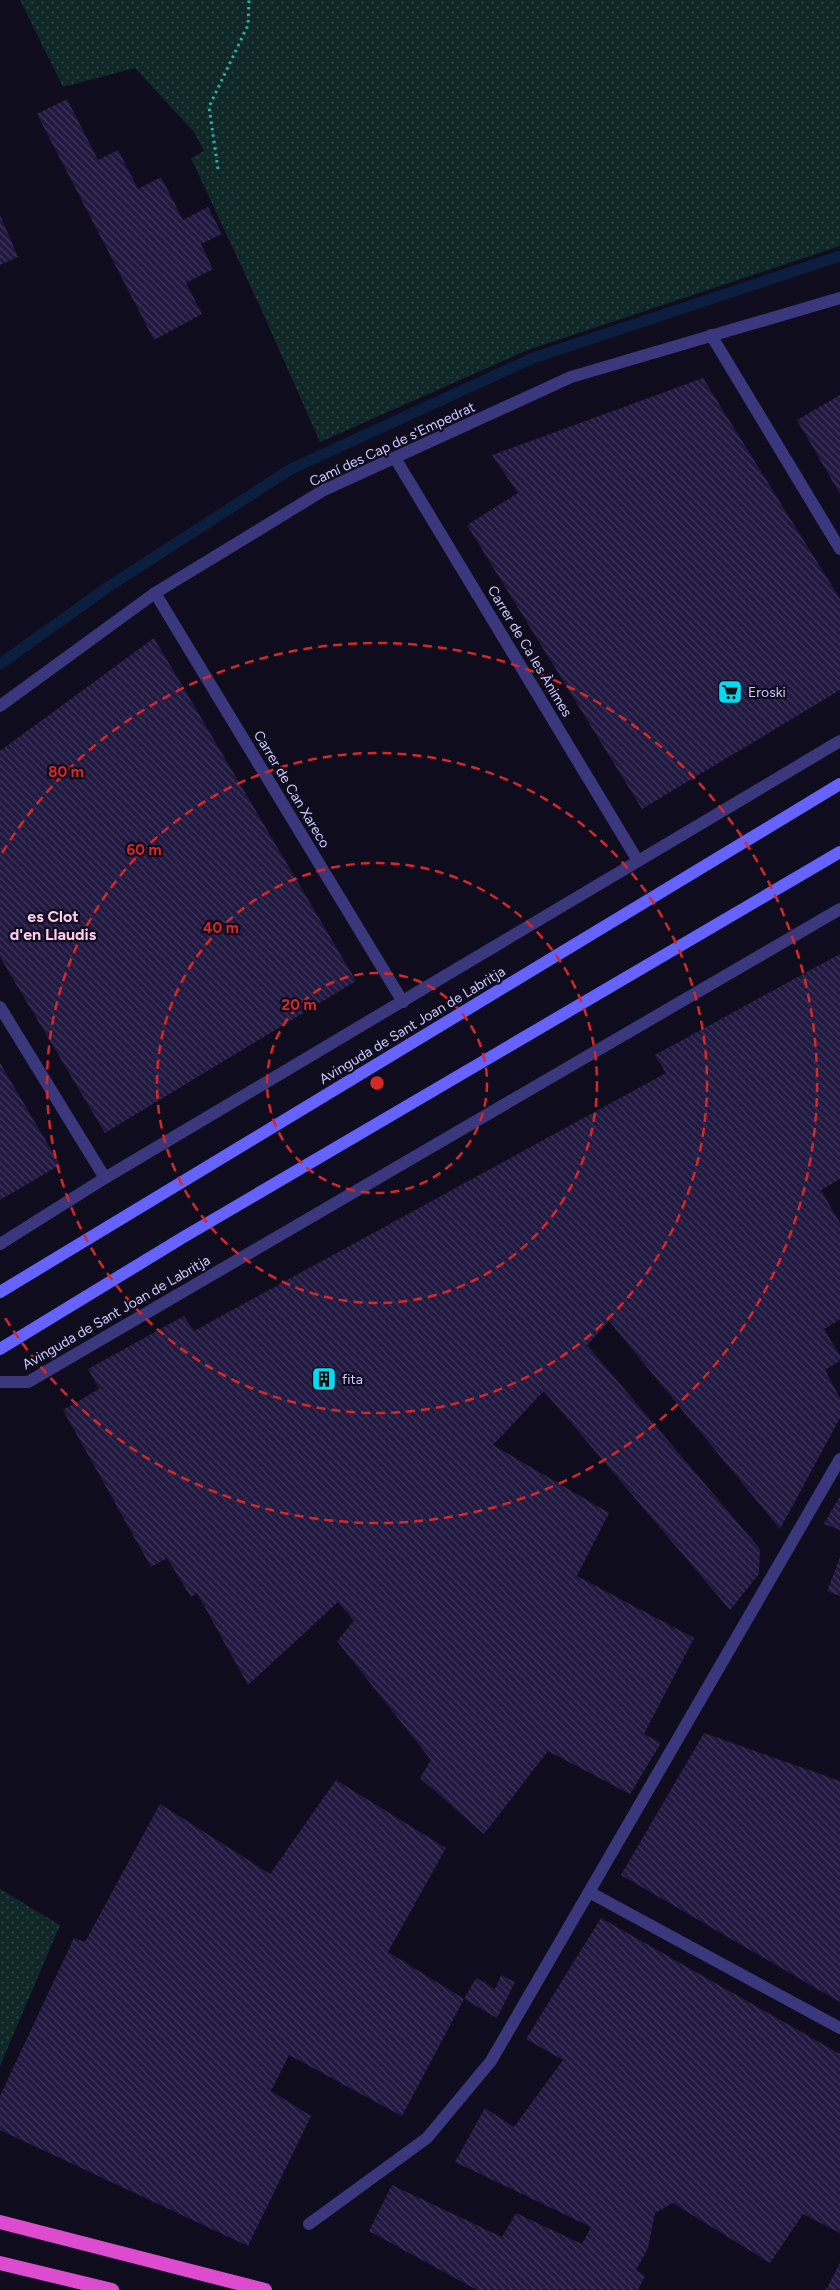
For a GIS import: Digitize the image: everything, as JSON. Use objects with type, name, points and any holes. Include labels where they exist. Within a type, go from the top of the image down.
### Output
[{"type":"highway","points":[[0,2222],[264,2290]]},
{"type":"highway","points":[[0,2262],[112,2290]]},
{"type":"main road","name":"Avinguda de Sant Joan de Labritja","points":[[0,1292],[840,784]]},
{"type":"main road","name":"Avinguda de Sant Joan de Labritja","points":[[0,1349],[182,1238],[840,852]]},
{"type":"street","name":"Camí des Cap de s'Empedrat","points":[[0,706],[155,593],[324,490],[571,377],[840,298]]},
{"type":"street","points":[[711,336],[840,549]]},
{"type":"street","name":"Carrer de Ca les Ànimes","points":[[395,458],[638,861]]},
{"type":"street","name":"Carrer de Can Xareco","points":[[155,593],[403,1002]]},
{"type":"street","name":"Avinguda de Sant Joan de Labritja","points":[[0,1244],[105,1178],[840,741]]},
{"type":"street","name":"Avinguda de Sant Joan de Labritja","points":[[0,1382],[28,1382],[840,909]]},
{"type":"street","points":[[0,1008],[105,1178]]},
{"type":"street","points":[[309,2224],[427,2138],[491,2061],[840,1459]]},
{"type":"street","points":[[589,1892],[840,2028]]},
{"type":"path","points":[[218,169],[209,107],[248,25],[249,0]]},
{"type":"green space","points":[[20,0],[840,0],[840,246],[525,351],[320,442],[191,158],[204,151],[194,132],[135,68],[63,87]]},
{"type":"green space","points":[[0,1889],[60,1925],[0,2066]]},
{"type":"building","points":[[67,99],[98,160],[118,150],[138,189],[161,177],[183,220],[208,207],[222,234],[201,244],[213,269],[186,283],[202,314],[154,340],[37,114]]},
{"type":"building","points":[[0,215],[18,257],[0,265]]},
{"type":"building","points":[[703,378],[840,599],[840,690],[642,809],[467,525],[518,493],[492,455]]},
{"type":"building","points":[[840,395],[840,494],[797,420]]},
{"type":"building","points":[[154,638],[356,981],[105,1133],[0,957],[0,751]]},
{"type":"building","points":[[840,954],[840,1179],[821,1190],[840,1223],[840,1319],[824,1329],[840,1356],[840,1361],[825,1370],[840,1398],[840,1418],[780,1529],[609,1321],[587,1345],[760,1549],[759,1574],[730,1610],[544,1391],[493,1445],[609,1513],[577,1576],[694,1638],[644,1734],[661,1743],[630,1794],[548,1751],[484,1834],[420,1778],[431,1760],[337,1641],[354,1621],[338,1602],[248,1685],[197,1593],[191,1597],[167,1558],[151,1567],[63,1410],[99,1389],[88,1369],[184,1316],[194,1331],[666,1073],[655,1055]]},
{"type":"building","points":[[0,1063],[60,1165],[0,1200]]},
{"type":"building","points":[[840,1496],[840,1530],[824,1524]]},
{"type":"building","points":[[840,1558],[840,1596],[827,1591]]},
{"type":"building","points":[[704,1733],[840,1781],[840,2002],[621,1875]]},
{"type":"building","points":[[336,1780],[446,1848],[388,1952],[464,1999],[402,2116],[289,2055],[271,2091],[311,2116],[248,2246],[0,2130],[0,2096],[74,1938],[85,1942],[160,1804],[270,1874]]},
{"type":"building","points":[[601,1918],[840,2054],[840,2233],[803,2214],[770,2263],[673,2203],[655,2213],[648,2248],[636,2270],[645,2276],[638,2290],[477,2290],[369,2231],[392,2185],[502,2237],[516,2213],[582,2244],[591,2227],[455,2162],[485,2108],[514,2127],[563,2060],[526,2039]]},
{"type":"building","points":[[501,1975],[515,1982],[497,2018],[464,1999],[476,1978],[495,1989]]},
{"type":"building","points":[[840,2263],[840,2290],[826,2290]]},
{"type":"waterway","points":[[0,664],[108,587],[291,469],[533,358],[840,256]]},
{"type":"place","name":"Eroski","points":[[730,692]]},
{"type":"place","name":"fita","points":[[324,1379]]},
{"type":"district","name":"es Clot d'en Llaudis","points":[[53,925]]}]
